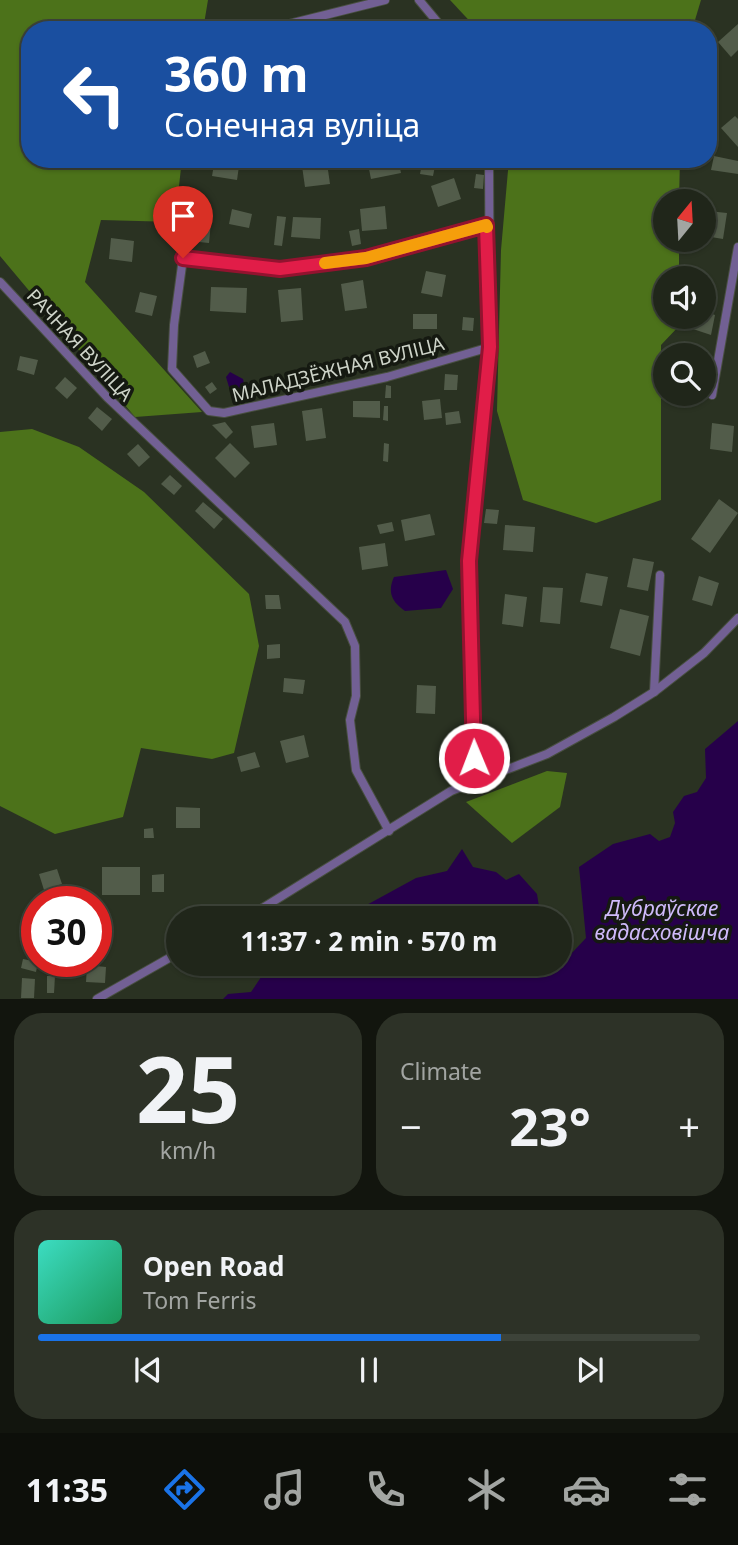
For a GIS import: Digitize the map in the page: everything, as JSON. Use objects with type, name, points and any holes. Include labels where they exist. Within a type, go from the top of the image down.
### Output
[{"type":"street","points":[[301,21],[384,0]]},
{"type":"street","points":[[419,0],[436,21]]},
{"type":"street","points":[[474,781],[469,561],[490,347],[486,225],[489,168]]},
{"type":"street","name":"МАЛАДЗЁЖНАЯ ВУЛІЦА","points":[[486,225],[366,258],[280,269],[183,258],[174,325],[172,369],[209,411],[224,413],[387,377],[490,347]]},
{"type":"street","points":[[716,371],[738,247]]},
{"type":"street","name":"РАЧНАЯ ВУЛІЦА","points":[[0,282],[139,428],[345,622],[355,646],[356,696],[350,720],[356,770],[389,831]]},
{"type":"street","points":[[654,692],[660,575]]},
{"type":"street","points":[[266,906],[428,804],[474,781],[547,754],[654,692],[704,653],[738,618]]},
{"type":"street","points":[[97,999],[166,960]]},
{"type":"green space","points":[[0,0],[208,0],[204,21],[21,21],[21,168],[181,168],[175,222],[101,220],[85,282],[202,412],[135,417],[0,256]]},
{"type":"green space","points":[[450,0],[701,0],[695,21],[470,21]]},
{"type":"green space","points":[[508,168],[680,168],[679,189],[653,189],[653,252],[679,252],[679,266],[653,266],[653,329],[676,329],[663,343],[653,343],[653,406],[661,406],[661,500],[596,523],[523,500],[497,411],[501,250]]},
{"type":"green space","points":[[32,429],[79,447],[144,492],[249,594],[259,646],[234,753],[212,759],[141,748],[123,817],[55,834],[0,806],[0,432]]},
{"type":"green space","points":[[547,771],[567,773],[560,807],[512,843],[466,802]]},
{"type":"water","points":[[230,372],[243,379],[245,388],[237,391],[229,387],[226,377]]},
{"type":"water","points":[[446,570],[453,589],[441,608],[405,611],[394,600],[391,587],[394,577]]},
{"type":"water","name":"Дубраўскае вадасховішча","points":[[738,721],[738,999],[223,999],[228,994],[251,992],[262,976],[572,976],[572,953],[586,938],[579,867],[613,844],[650,834],[659,841],[670,837],[675,823],[673,812],[684,796],[697,792],[706,778],[705,749]]},
{"type":"water","name":"Дубраўскае вадасховішча","points":[[462,849],[473,867],[496,872],[506,880],[519,874],[537,894],[539,906],[365,906],[416,878],[447,871]]},
{"type":"building","points":[[738,24],[738,50],[731,57],[718,42]]},
{"type":"building","points":[[735,116],[738,119],[738,147],[721,128]]},
{"type":"building","points":[[717,157],[738,161],[738,174],[711,170],[717,168]]},
{"type":"building","points":[[213,168],[239,168],[237,180],[212,176]]},
{"type":"building","points":[[302,168],[328,168],[330,184],[305,187]]},
{"type":"building","points":[[369,168],[400,168],[401,173],[371,179]]},
{"type":"building","points":[[421,168],[435,168],[433,176],[420,174]]},
{"type":"building","points":[[476,174],[484,175],[483,189],[474,188]]},
{"type":"building","points":[[454,178],[461,199],[438,207],[431,186]]},
{"type":"building","points":[[385,206],[387,229],[362,231],[360,209]]},
{"type":"building","points":[[232,209],[252,214],[249,228],[229,224]]},
{"type":"building","points":[[192,210],[212,211],[209,243],[189,241]]},
{"type":"building","points":[[716,212],[727,213],[723,239],[716,238]]},
{"type":"building","points":[[277,216],[286,217],[282,246],[274,245]]},
{"type":"building","points":[[293,217],[321,218],[320,239],[291,237]]},
{"type":"building","points":[[359,229],[361,244],[352,246],[349,231]]},
{"type":"building","points":[[111,238],[134,241],[132,262],[109,259]]},
{"type":"building","points":[[426,271],[446,275],[442,297],[421,293]]},
{"type":"building","points":[[363,280],[367,308],[345,311],[341,284]]},
{"type":"building","points":[[211,287],[247,288],[246,313],[210,311]]},
{"type":"building","points":[[301,288],[303,320],[281,322],[278,290]]},
{"type":"building","points":[[140,292],[157,296],[152,316],[135,312]]},
{"type":"building","points":[[413,314],[437,314],[437,329],[413,329]]},
{"type":"building","points":[[463,317],[474,318],[473,331],[462,330]]},
{"type":"building","points":[[693,329],[712,329],[711,335]]},
{"type":"building","points":[[205,351],[210,363],[197,368],[193,356]]},
{"type":"building","points":[[20,356],[38,360],[34,375],[17,370]]},
{"type":"building","points":[[445,374],[458,375],[457,390],[444,390]]},
{"type":"building","points":[[65,377],[77,388],[67,399],[55,388]]},
{"type":"building","points":[[212,382],[217,389],[210,394],[205,387]]},
{"type":"building","points":[[386,385],[391,386],[391,398],[385,398]]},
{"type":"building","points":[[440,399],[442,418],[424,420],[422,401]]},
{"type":"building","points":[[353,401],[380,401],[380,418],[353,417]]},
{"type":"building","points":[[384,406],[388,406],[388,421],[383,420]]},
{"type":"building","points":[[97,407],[112,419],[102,431],[88,418]]},
{"type":"building","points":[[322,408],[326,438],[306,441],[302,411]]},
{"type":"building","points":[[459,411],[461,423],[446,425],[445,413]]},
{"type":"building","points":[[225,422],[233,432],[226,439],[212,425]]},
{"type":"building","points":[[274,423],[277,445],[254,448],[251,426]]},
{"type":"building","points":[[712,423],[734,426],[732,452],[710,449]]},
{"type":"building","points":[[230,443],[250,463],[235,478],[215,458]]},
{"type":"building","points":[[384,443],[389,444],[388,462],[383,461]]},
{"type":"building","points":[[138,444],[150,457],[139,467],[127,454]]},
{"type":"building","points":[[170,475],[182,486],[174,495],[161,484]]},
{"type":"building","points":[[719,499],[738,513],[710,553],[691,539]]},
{"type":"building","points":[[203,502],[223,519],[214,529],[195,511]]},
{"type":"building","points":[[486,509],[499,510],[497,524],[484,523]]},
{"type":"building","points":[[430,514],[435,535],[405,541],[401,520]]},
{"type":"building","points":[[392,522],[394,531],[380,534],[377,525]]},
{"type":"building","points":[[505,525],[535,527],[533,552],[503,550]]},
{"type":"building","points":[[385,543],[388,566],[362,570],[359,547]]},
{"type":"building","points":[[633,558],[654,562],[648,591],[627,587]]},
{"type":"building","points":[[586,573],[608,577],[602,606],[580,602]]},
{"type":"building","points":[[699,576],[719,583],[712,606],[692,600]]},
{"type":"building","points":[[543,587],[563,588],[560,624],[540,622]]},
{"type":"building","points":[[505,594],[527,597],[523,627],[502,624]]},
{"type":"building","points":[[265,595],[279,595],[281,609],[266,609]]},
{"type":"building","points":[[620,609],[649,616],[640,656],[610,648]]},
{"type":"building","points":[[280,644],[280,658],[267,659],[267,645]]},
{"type":"building","points":[[284,678],[305,680],[303,694],[283,692]]},
{"type":"building","points":[[417,685],[436,686],[435,714],[416,713]]},
{"type":"building","points":[[304,735],[309,757],[286,763],[280,741]]},
{"type":"building","points":[[255,752],[260,767],[241,772],[237,757]]},
{"type":"building","points":[[176,807],[200,808],[200,828],[176,828]]},
{"type":"building","points":[[153,828],[154,838],[144,838],[144,829]]},
{"type":"building","points":[[102,867],[140,867],[140,895],[112,895],[112,886],[102,886]]},
{"type":"building","points":[[57,869],[62,884],[43,886],[39,874]]},
{"type":"building","points":[[164,874],[164,892],[152,892],[152,875]]},
{"type":"building","points":[[47,977],[55,977],[54,993],[47,993]]},
{"type":"building","points":[[86,977],[105,977],[105,983],[86,982]]},
{"type":"building","points":[[22,978],[35,979],[34,998],[21,998]]},
{"type":"slow traffic","points":[[325,263],[366,258],[486,225],[487,227]]},
{"type":"route","points":[[183,258],[280,269],[366,258],[486,225],[490,347],[469,561],[474,758]]}]
